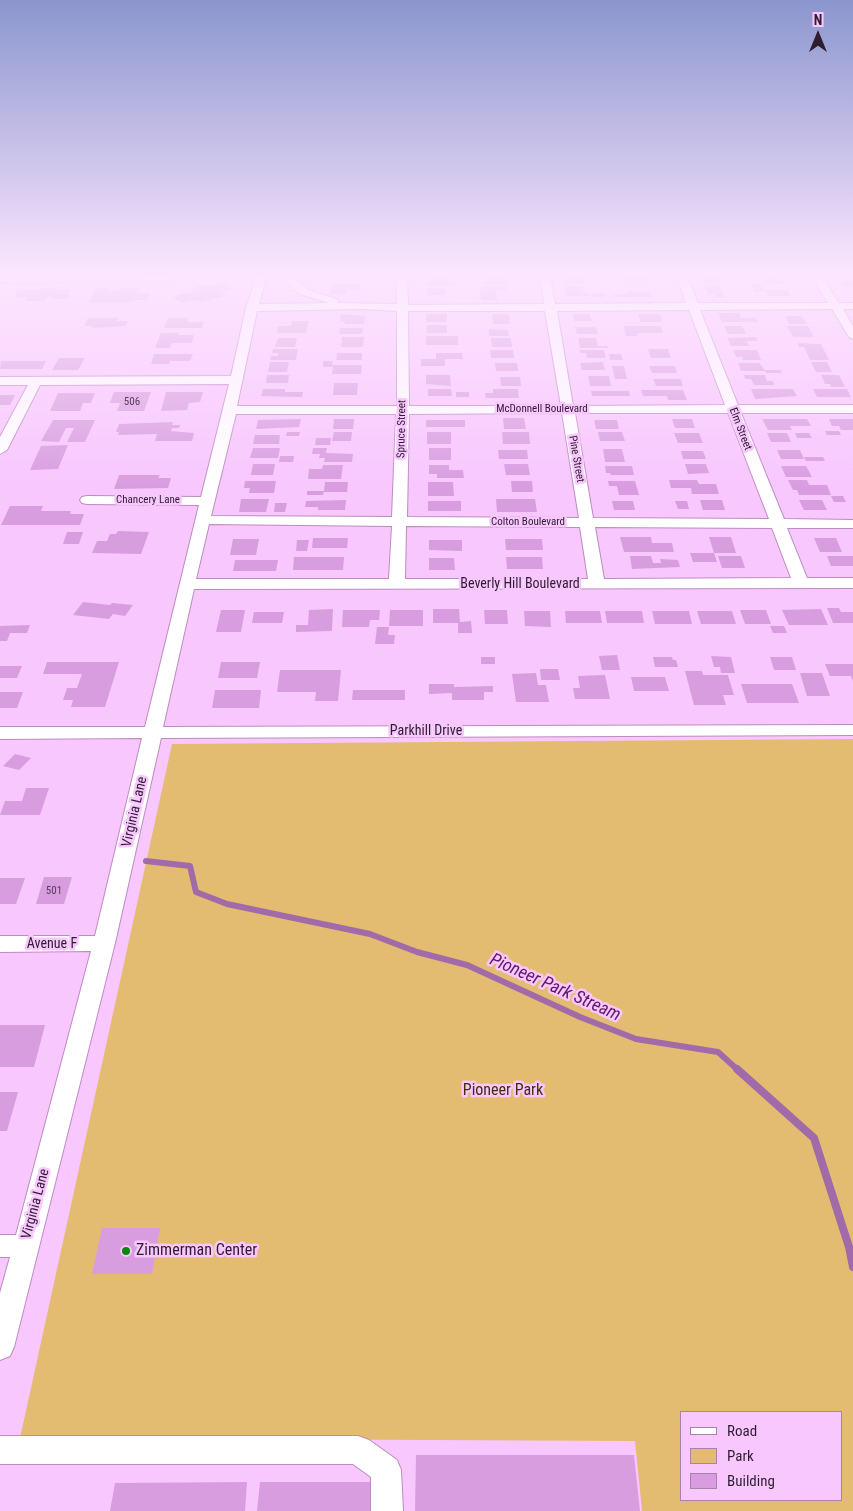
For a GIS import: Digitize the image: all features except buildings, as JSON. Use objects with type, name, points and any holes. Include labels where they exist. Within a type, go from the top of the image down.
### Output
[{"type":"street","name":"Virginia Lane","points":[[0,1347],[13,1246],[104,943],[244,346]]},
{"type":"street","name":"Spruce Street","points":[[397,584],[403,409],[402,346]]},
{"type":"street","name":"Pine Street","points":[[556,346],[597,583]]},
{"type":"street","name":"Elm Street","points":[[708,346],[801,583]]},
{"type":"street","points":[[0,450],[36,380]]},
{"type":"street","points":[[0,381],[237,380]]},
{"type":"street","name":"McDonnell Boulevard","points":[[230,410],[853,409]]},
{"type":"street","name":"Chancery Lane","points":[[87,500],[209,500]]},
{"type":"street","name":"Colton Boulevard","points":[[203,520],[853,524]]},
{"type":"street","name":"Beverly Hill Boulevard","points":[[187,584],[853,583]]},
{"type":"street","name":"Parkhill Drive","points":[[0,733],[853,730]]},
{"type":"street","name":"Avenue F","points":[[0,944],[104,943]]},
{"type":"street","points":[[0,1450],[358,1450],[386,1470],[387,1511]]},
{"type":"green space","name":"Pioneer Park","points":[[853,739],[853,1511],[642,1511],[635,1441],[20,1438],[172,744]]},
{"type":"waterway","name":"Pioneer Park Stream","points":[[146,861],[190,866],[196,892],[227,904],[370,934],[417,952],[467,965],[580,1017],[636,1039],[718,1052],[738,1070]]},
{"type":"waterway","name":"Pioneer Park Stream","points":[[737,1069],[814,1138],[849,1247],[853,1267]]},
{"type":"place","name":"Zimmerman Center","points":[[126,1251]]}]
